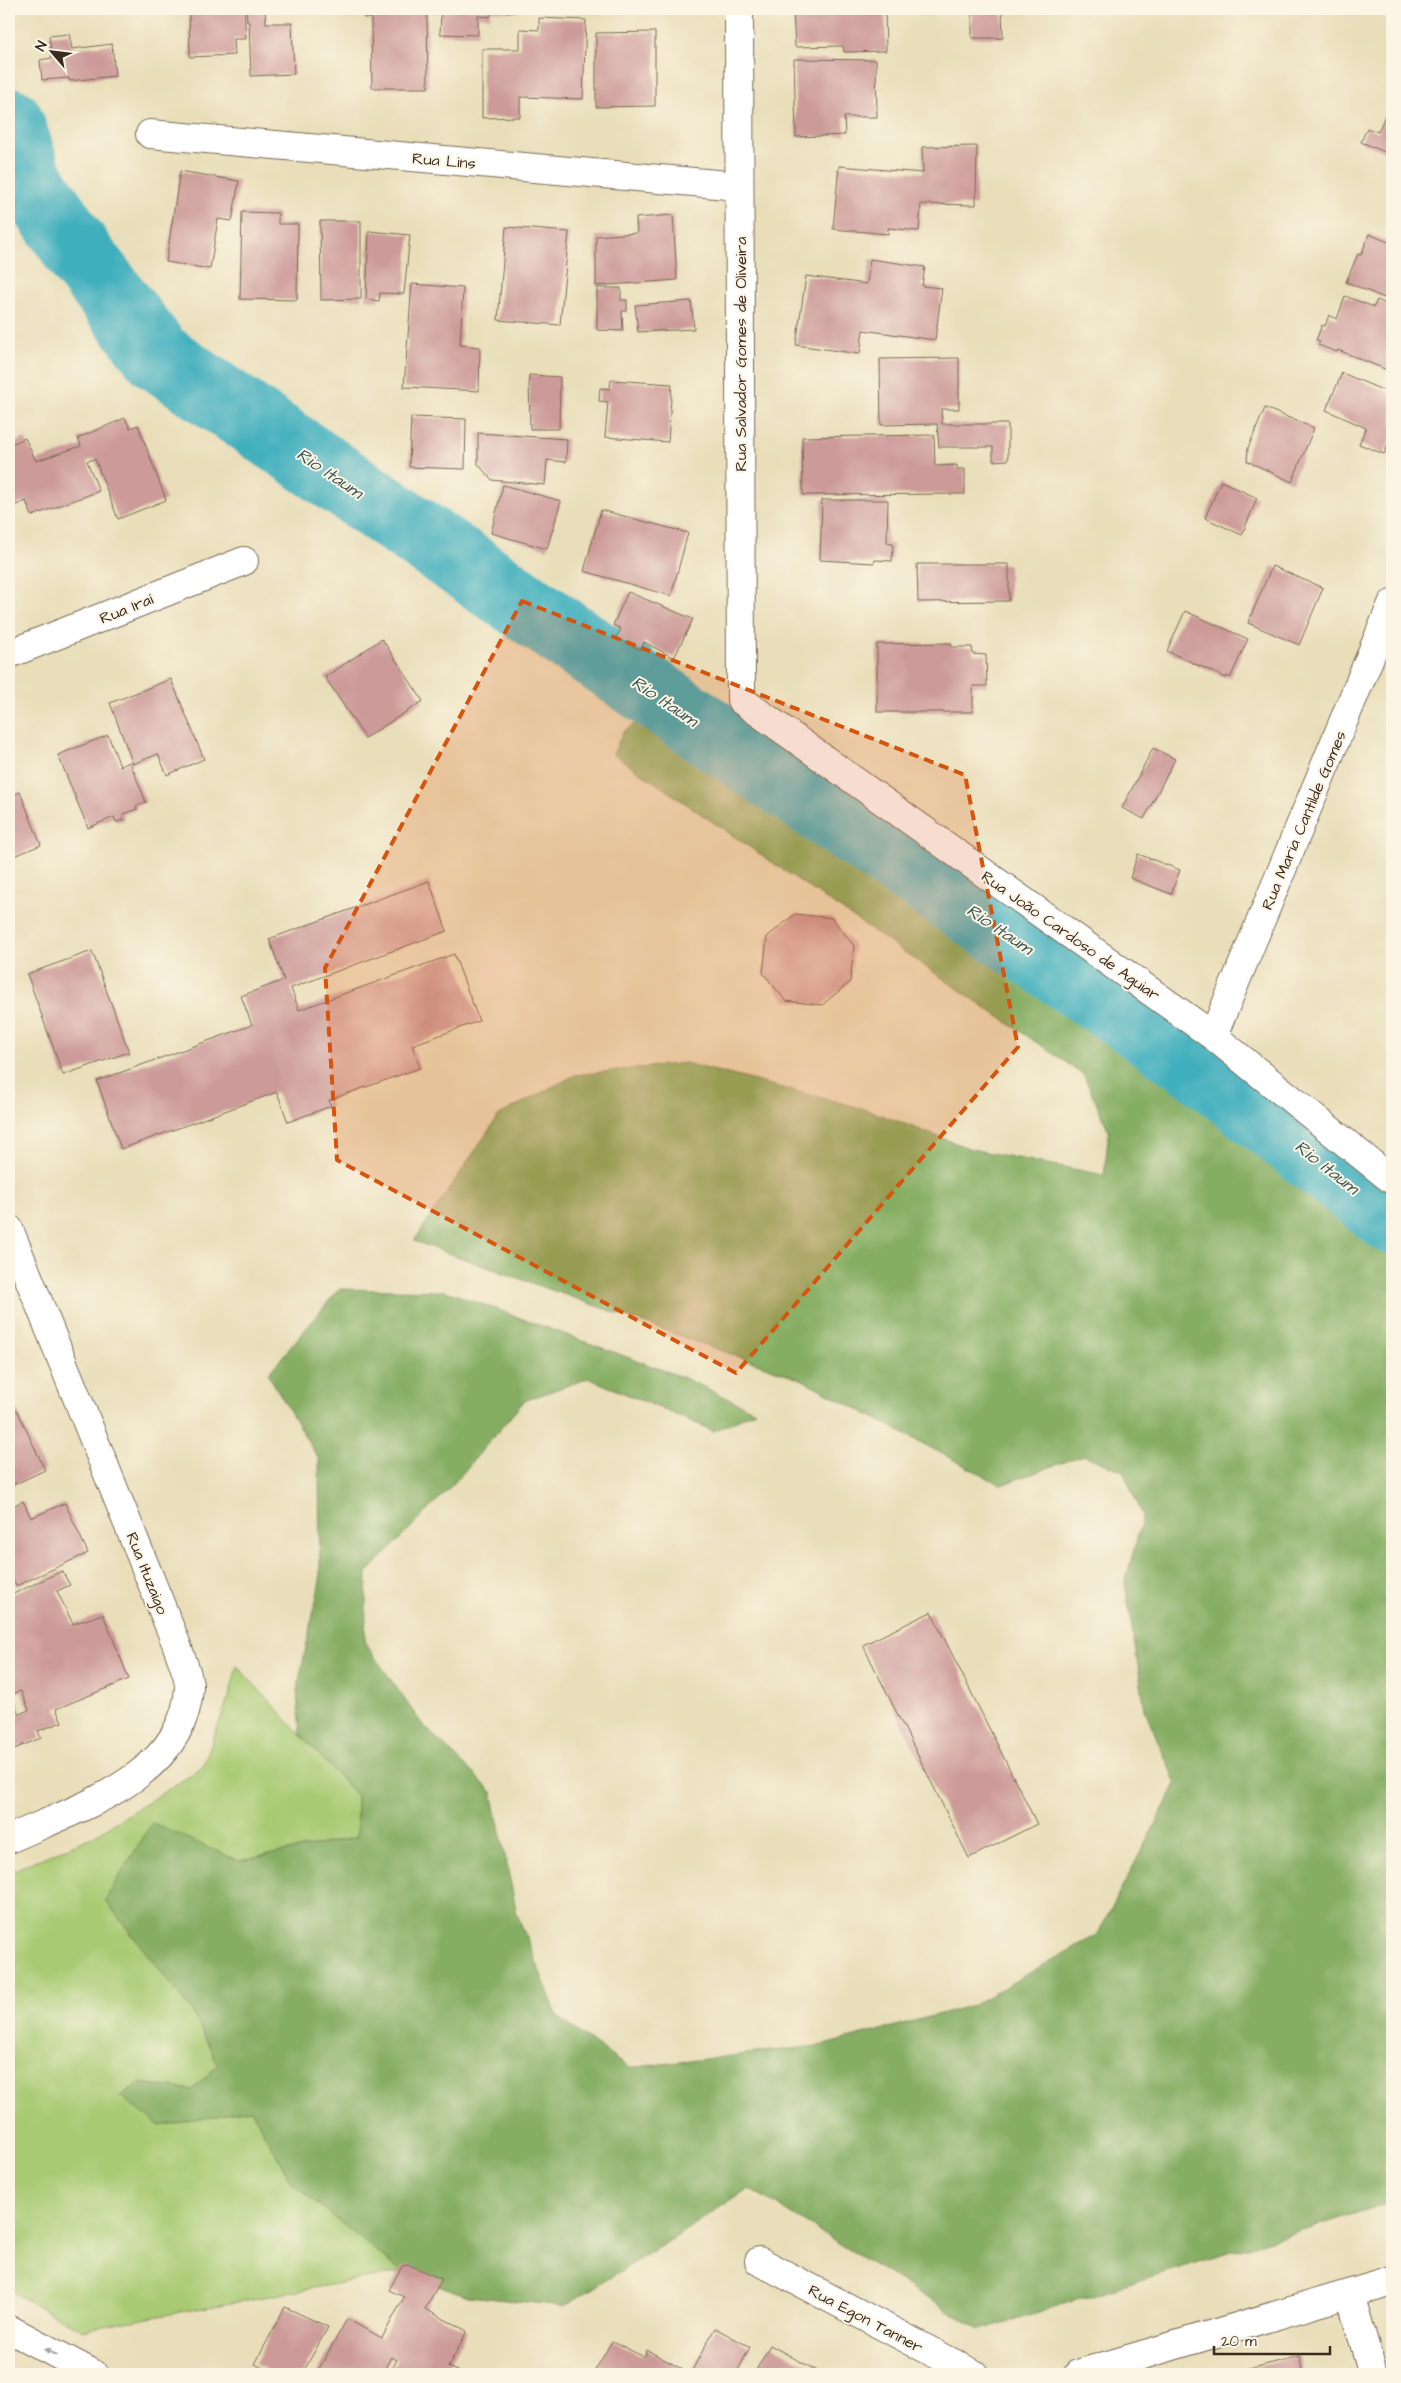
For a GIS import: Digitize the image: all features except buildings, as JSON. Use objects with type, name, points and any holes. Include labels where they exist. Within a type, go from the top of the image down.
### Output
[{"type":"street","name":"Rua Salvador Gomes de Oliveira","points":[[739,9],[741,700]]},
{"type":"street","name":"Rua Lins","points":[[150,134],[739,186]]},
{"type":"street","name":"Rua Iraí","points":[[9,654],[244,561]]},
{"type":"street","name":"Rua Maria Cantilde Gomes","points":[[1213,1036],[1392,604]]},
{"type":"street","name":"Rua João Cardoso de Aguiar","points":[[741,700],[1213,1036],[1392,1180]]},
{"type":"street","name":"Rua Ituzaigo","points":[[9,1229],[14,1256],[176,1643],[189,1685],[184,1716],[172,1742],[154,1763],[103,1796],[9,1839]]},
{"type":"street","name":"Rua Egon Tanner","points":[[759,2261],[974,2374]]},
{"type":"street","points":[[1078,2374],[1392,2281]]},
{"type":"street","points":[[1350,2294],[1373,2374]]},
{"type":"street","points":[[9,2329],[94,2374]]},
{"type":"highlighted area","points":[[522,601],[965,775],[1018,1047],[736,1373],[337,1160],[325,968]]},
{"type":"green space","points":[[650,713],[992,940],[1182,1071],[1392,1241],[1392,2202],[980,2330],[749,2188],[674,2238],[564,2306],[468,2296],[402,2272],[293,2184],[251,2110],[160,2126],[120,2096],[139,2083],[192,2090],[218,2065],[192,2011],[105,1900],[152,1823],[239,1861],[357,1837],[357,1796],[300,1734],[297,1690],[320,1581],[319,1460],[268,1374],[339,1289],[446,1291],[682,1377],[755,1411],[714,1431],[588,1378],[524,1401],[455,1482],[367,1573],[365,1643],[422,1724],[492,1792],[517,1914],[558,2017],[628,2068],[825,2045],[973,2005],[1098,1934],[1176,1784],[1145,1710],[1125,1583],[1143,1516],[1123,1471],[1083,1455],[1001,1485],[801,1379],[414,1241],[499,1115],[575,1075],[685,1063],[865,1109],[971,1149],[1104,1175],[1109,1131],[1083,1074],[613,754],[623,732]]},
{"type":"green space","points":[[237,1666],[357,1796],[357,1837],[239,1861],[152,1824],[105,1900],[192,2011],[219,2065],[192,2090],[139,2083],[211,2116],[251,2110],[293,2184],[402,2272],[82,2330],[9,2290],[9,1872],[92,1837],[202,1768],[229,1697]]},
{"type":"waterway","name":"Rio Itaum","points":[[9,122],[28,178],[82,258],[158,356],[1192,1061],[1392,1219]]}]
